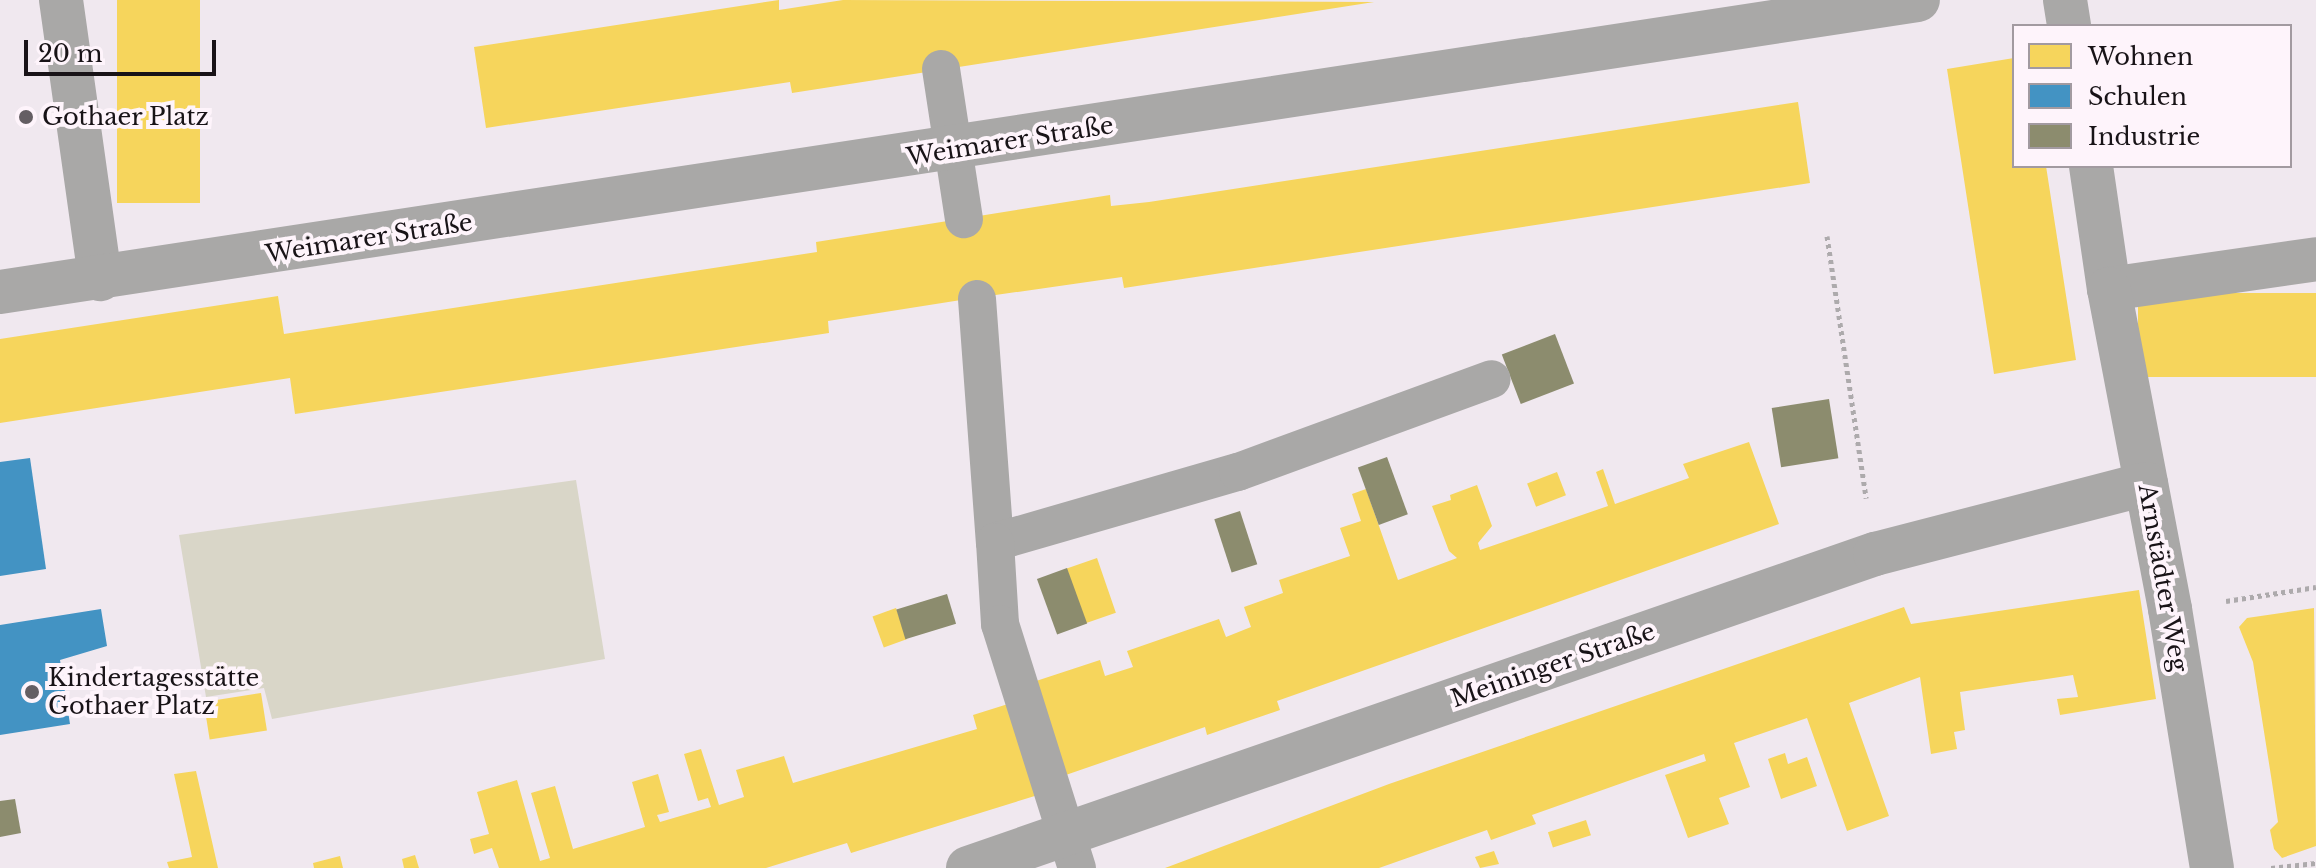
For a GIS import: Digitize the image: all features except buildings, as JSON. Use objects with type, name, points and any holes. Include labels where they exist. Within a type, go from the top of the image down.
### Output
[{"type":"street","points":[[0,292],[100,279],[61,0]]},
{"type":"street","name":"Weimarer Straße","points":[[100,279],[955,150],[1783,9],[1918,0]]},
{"type":"street","points":[[2065,0],[2069,24]]},
{"type":"street","name":"Arnstädter Weg","points":[[2091,168],[2109,289],[2170,609],[2212,868]]},
{"type":"street","points":[[2109,289],[2316,259]]},
{"type":"street","name":"Meininger Straße","points":[[968,868],[1072,851],[1875,554],[2146,484]]},
{"type":"lane","points":[[941,69],[964,219]]},
{"type":"lane","points":[[977,299],[1000,624],[1072,851]]},
{"type":"lane","points":[[995,542],[1238,472],[1492,379]]},
{"type":"path","points":[[1827,236],[1875,554]]},
{"type":"path","points":[[2170,609],[2316,587]]},
{"type":"path","points":[[2271,868],[2316,863]]},
{"type":"shaded area","points":[[576,480],[605,659],[272,719],[264,688],[206,697],[179,535]]},
{"type":"place","name":"Gothaer Platz","points":[[26,117]]},
{"type":"place","name":"Kindertagesstätte Gothaer Platz","points":[[32,692]]}]
